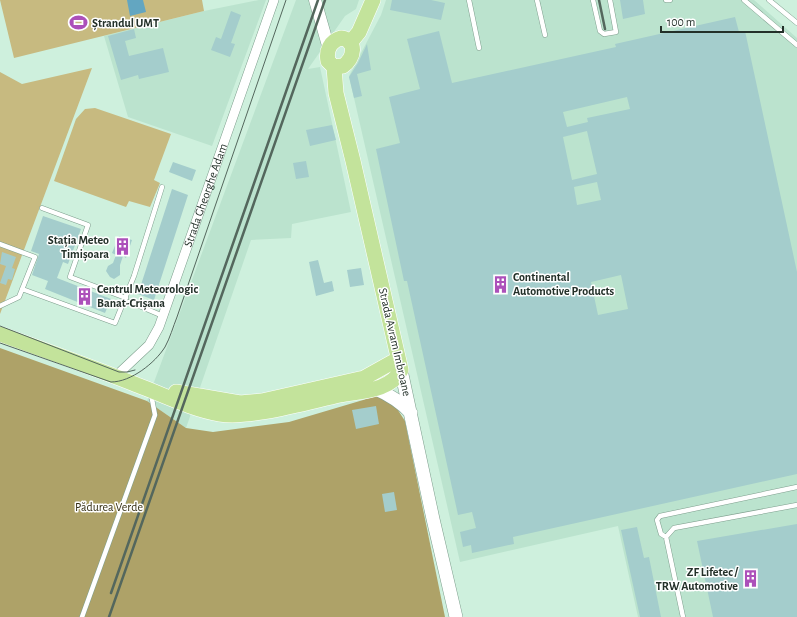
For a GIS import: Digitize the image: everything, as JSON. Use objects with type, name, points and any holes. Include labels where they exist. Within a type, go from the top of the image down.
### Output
[{"type":"main road","points":[[339,44],[359,32],[373,0]]},
{"type":"main road","points":[[334,67],[343,66],[351,59],[353,50],[339,44]]},
{"type":"main road","name":"Strada Avram Imbroane","points":[[339,44],[328,61],[334,67],[336,93],[400,364],[433,519],[456,617]]},
{"type":"main road","points":[[0,334],[115,376],[184,404],[220,414],[240,414],[386,386],[397,378],[400,364]]},
{"type":"main road","points":[[136,384],[220,401],[240,403],[262,401],[364,378],[400,364]]},
{"type":"main road","points":[[374,388],[387,394],[402,404],[411,413]]},
{"type":"street","name":"Strada Gheorghe Adam","points":[[115,376],[149,345],[155,335],[274,0]]},
{"type":"street","points":[[315,0],[323,27],[339,44]]},
{"type":"lane","points":[[469,0],[479,48]]},
{"type":"lane","points":[[537,0],[544,35]]},
{"type":"lane","points":[[593,0],[600,31],[604,34],[616,32],[610,0]]},
{"type":"lane","points":[[744,0],[797,45]]},
{"type":"lane","points":[[769,0],[797,24]]},
{"type":"lane","points":[[22,289],[113,323],[116,321],[125,300],[162,187]]},
{"type":"lane","points":[[42,208],[88,225],[70,277],[163,316]]},
{"type":"lane","points":[[0,244],[35,257],[19,297],[0,306]]},
{"type":"lane","points":[[82,617],[155,416],[151,390]]},
{"type":"lane","points":[[683,617],[666,537],[661,534],[658,520],[660,516],[797,487]]},
{"type":"lane","points":[[666,537],[674,528],[797,505]]},
{"type":"shaded area","name":"Ștrandul UMT","points":[[0,0],[202,0],[204,11],[14,58]]},
{"type":"shaded area","points":[[259,0],[266,0],[212,146],[128,117],[104,36],[204,11]]},
{"type":"shaded area","points":[[296,0],[359,0],[356,9],[345,16],[308,69],[320,67],[351,212],[292,224],[291,238],[251,240],[186,428],[147,401]]},
{"type":"shaded area","name":"Continental Automotive Products","points":[[386,0],[754,0],[797,38],[797,617],[638,617],[618,526],[460,562],[349,76],[381,15]]},
{"type":"shaded area","points":[[92,68],[0,314],[0,72],[22,84]]},
{"type":"shaded area","points":[[95,108],[171,134],[154,180],[160,183],[150,207],[129,201],[126,207],[54,181],[76,119],[85,109]]},
{"type":"green space","name":"Pădurea Verde","points":[[0,348],[147,401],[186,428],[213,432],[289,422],[380,395],[392,401],[405,421],[445,617],[0,617]]},
{"type":"water","points":[[127,0],[143,0],[146,12],[130,16]]},
{"type":"building","points":[[392,0],[431,0],[445,3],[441,20],[390,10]]},
{"type":"building","points":[[620,0],[643,0],[645,14],[623,19]]},
{"type":"building","points":[[231,11],[241,15],[231,43],[235,44],[230,57],[211,50],[216,37],[221,39]]},
{"type":"building","name":"Continental Automotive Products","points":[[735,17],[739,32],[745,31],[797,272],[797,474],[513,537],[514,544],[472,553],[471,545],[463,547],[460,532],[476,528],[472,512],[458,515],[407,281],[404,281],[376,149],[400,143],[389,97],[420,89],[407,39],[439,31],[452,83],[616,47],[615,44]],"holes":[[[627,97],[630,109],[587,118],[588,122],[567,127],[563,112]],[[587,131],[597,174],[572,180],[563,137]],[[597,182],[601,200],[577,205],[574,187]],[[621,275],[628,309],[598,315],[591,282]]]},
{"type":"building","points":[[134,29],[136,38],[125,41],[129,56],[163,48],[169,72],[139,79],[138,75],[121,80],[108,36]]},
{"type":"building","points":[[367,44],[371,70],[357,74],[362,96],[354,98],[349,77]]},
{"type":"building","points":[[332,125],[336,140],[310,146],[306,130]]},
{"type":"building","points":[[306,161],[309,177],[296,179],[293,163]]},
{"type":"building","points":[[173,162],[196,170],[192,181],[169,172]]},
{"type":"building","points":[[172,189],[188,195],[154,300],[138,294]]},
{"type":"building","points":[[43,216],[81,229],[68,264],[63,262],[57,278],[111,299],[105,313],[45,289],[48,281],[32,275],[39,254],[31,251]]},
{"type":"building","name":"Stația Meteo Timișoara","points":[[119,236],[132,240],[126,258],[123,256],[120,265],[120,275],[114,279],[110,277],[106,271],[108,266],[113,263],[116,255],[112,253]]},
{"type":"building","points":[[2,252],[16,257],[12,268],[15,269],[12,280],[8,279],[6,285],[0,283],[6,266],[0,264]]},
{"type":"building","points":[[318,260],[324,283],[332,281],[334,291],[316,296],[309,262]]},
{"type":"building","points":[[361,268],[364,285],[350,287],[347,270]]},
{"type":"building","points":[[376,406],[379,424],[356,429],[352,410]]},
{"type":"building","points":[[394,492],[397,510],[385,512],[382,494]]},
{"type":"building","name":"ZF Lifetec / TRW Automotive","points":[[797,524],[797,617],[713,617],[697,541]]},
{"type":"building","points":[[637,527],[644,558],[649,557],[661,617],[640,617],[621,530]]},
{"type":"tram line","points":[[0,343],[111,382],[126,379],[134,375],[149,365],[161,353],[167,344],[177,317],[286,0]]},
{"type":"tram line","points":[[0,326],[119,372],[135,370]]},
{"type":"railway","points":[[111,593],[318,0]]},
{"type":"railway","points":[[109,617],[325,0]]},
{"type":"railway","points":[[599,0],[605,29]]},
{"type":"place","name":"Ștrandul UMT","points":[[79,23]]},
{"type":"place","name":"Stația Meteo Timișoara","points":[[122,247]]},
{"type":"place","name":"Continental Automotive Products","points":[[500,284]]},
{"type":"place","name":"Centrul Meteorologic Banat-Crișana","points":[[84,296]]},
{"type":"place","name":"ZF Lifetec / TRW Automotive","points":[[751,579]]}]
